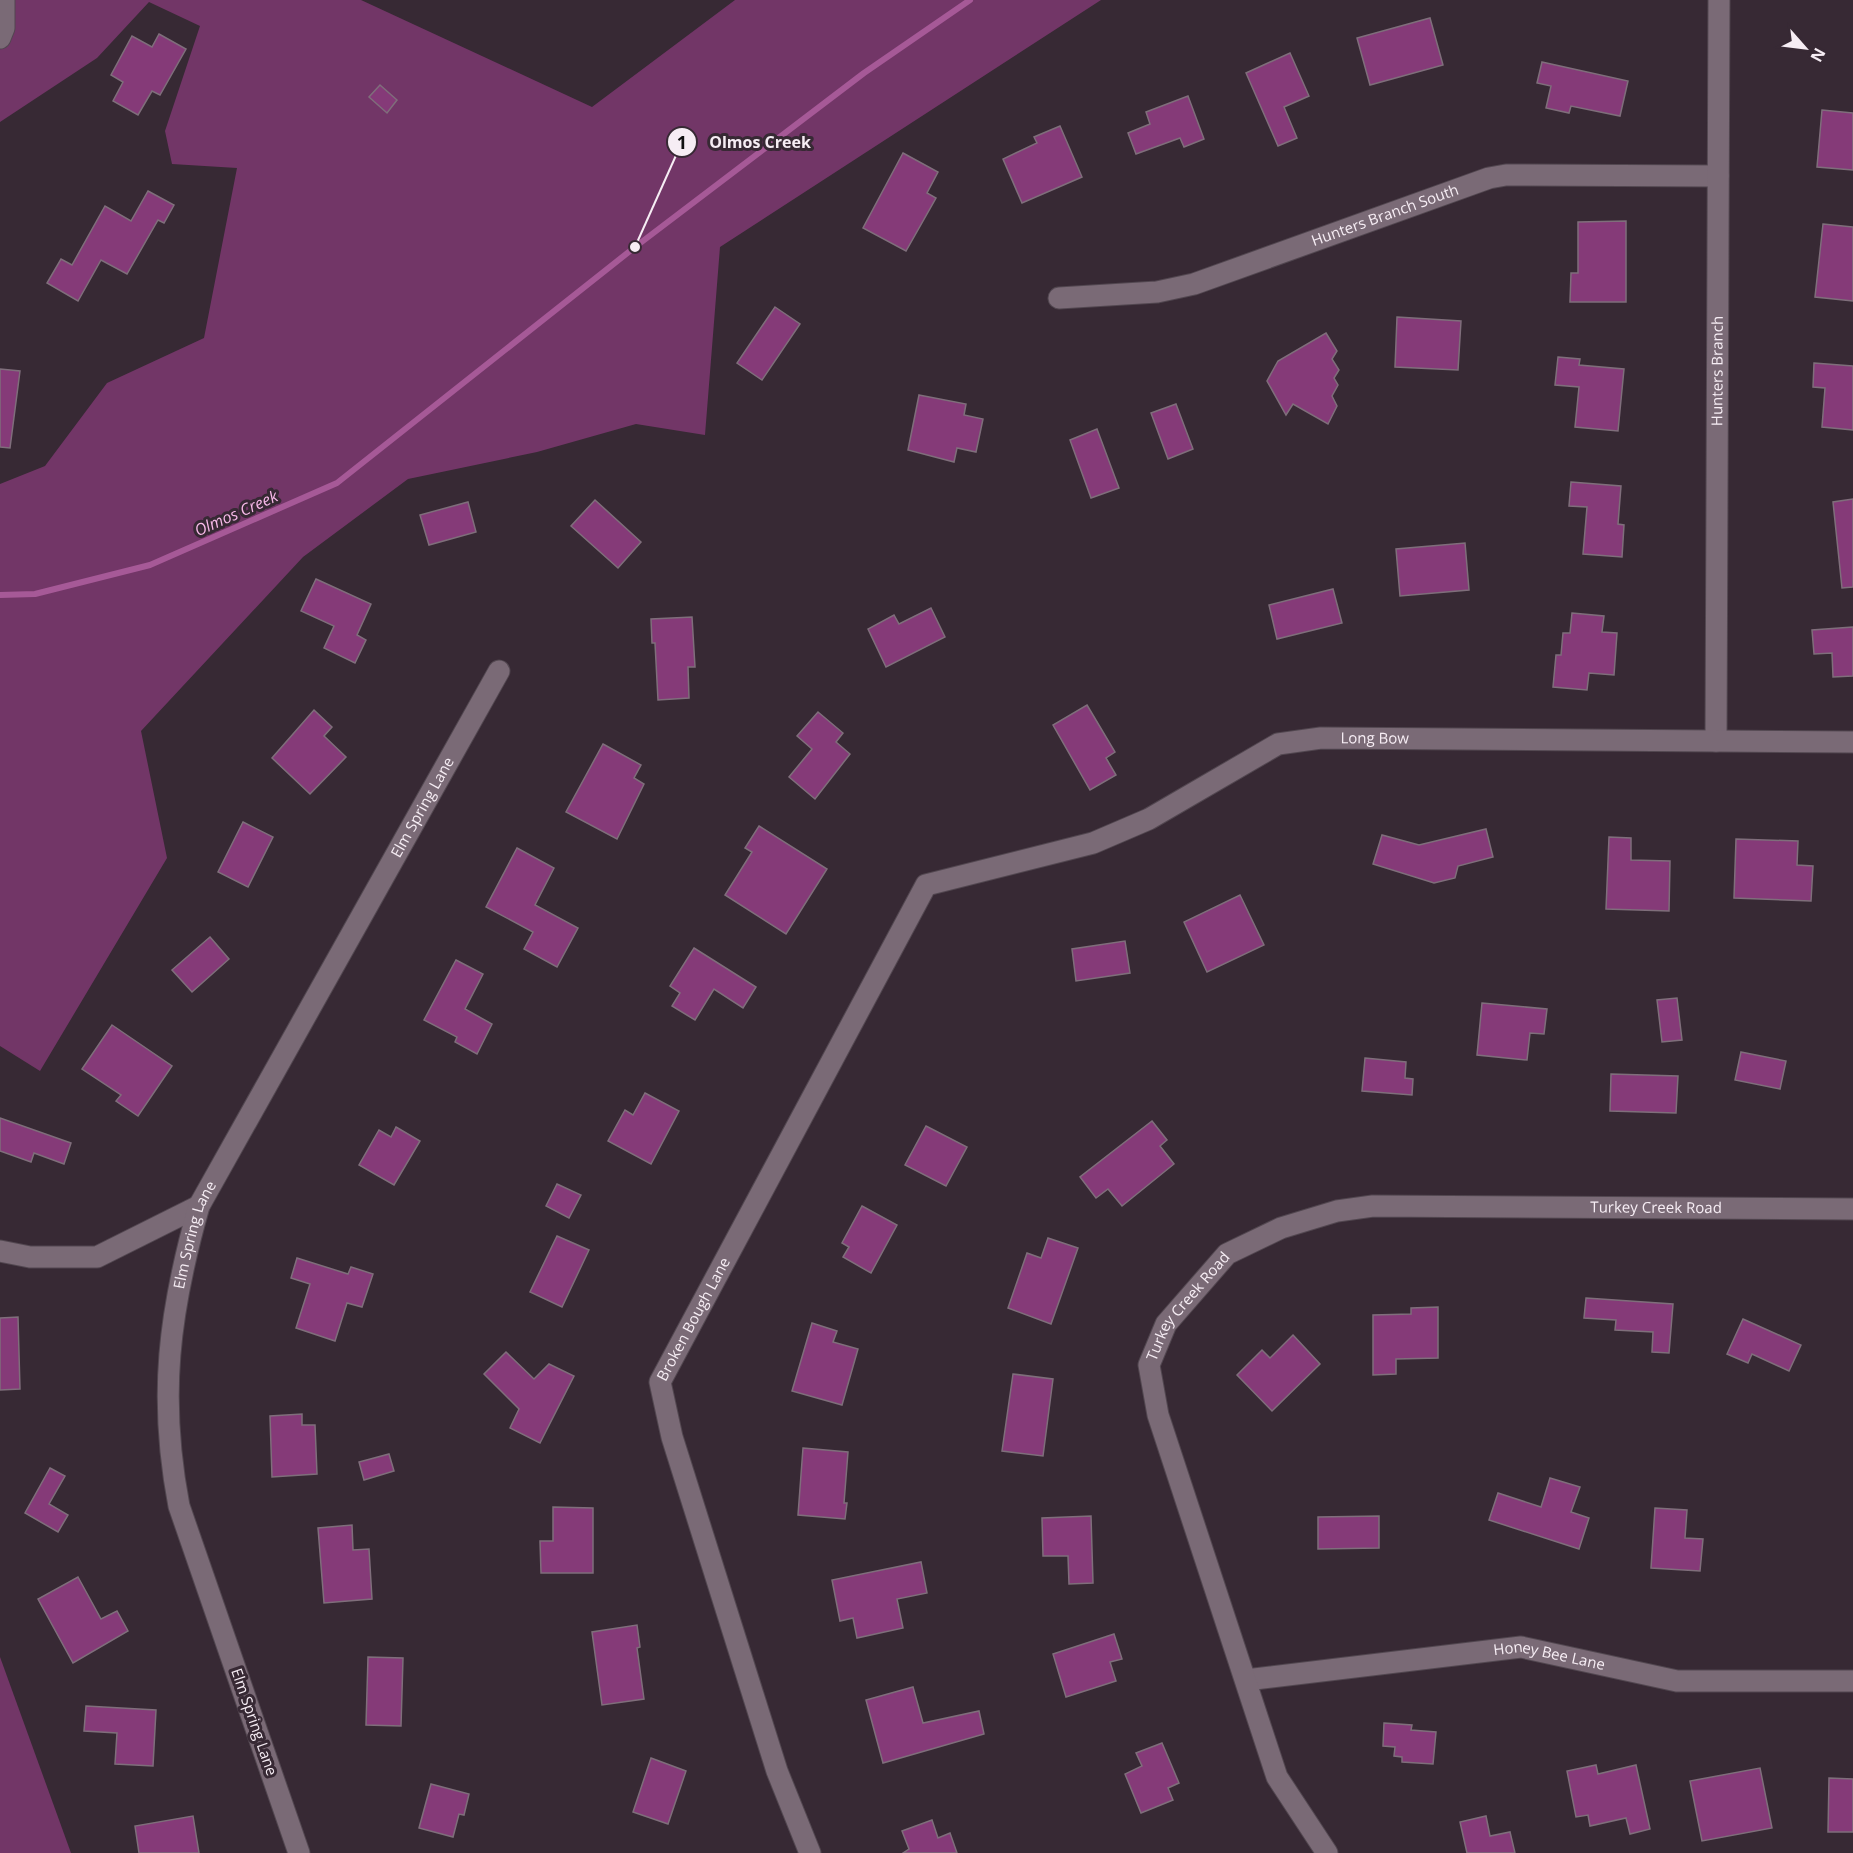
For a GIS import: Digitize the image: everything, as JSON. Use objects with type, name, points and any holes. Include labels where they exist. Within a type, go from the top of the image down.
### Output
[{"type":"street","points":[[0,38],[4,28],[3,0]]},
{"type":"street","name":"Hunters Branch","points":[[1716,741],[1719,0]]},
{"type":"street","name":"Hunters Branch South","points":[[1059,298],[1157,292],[1194,284],[1489,178],[1506,175],[1718,176]]},
{"type":"street","name":"Elm Spring Lane","points":[[299,1853],[179,1506],[170,1459],[167,1364],[181,1271],[199,1206],[499,671]]},
{"type":"street","name":"Long Bow","points":[[926,885],[1093,843],[1149,819],[1278,744],[1321,738],[1853,742]]},
{"type":"street","name":"Broken Bough Lane","points":[[810,1853],[777,1771],[672,1437],[660,1382],[926,885]]},
{"type":"street","points":[[0,1251],[30,1257],[97,1257],[199,1206]]},
{"type":"street","name":"Turkey Creek Road","points":[[1327,1853],[1277,1777],[1158,1415],[1149,1365],[1166,1324],[1227,1254],[1281,1228],[1337,1211],[1373,1206],[1853,1209]]},
{"type":"street","name":"Honey Bee Lane","points":[[1246,1680],[1521,1647],[1677,1681],[1853,1680]]},
{"type":"shaded area","points":[[0,0],[361,0],[592,107],[735,0],[1101,0],[720,247],[705,435],[636,424],[537,452],[408,479],[303,557],[141,731],[167,858],[40,1071],[0,1046],[0,484],[45,466],[107,383],[204,338],[237,168],[172,164],[165,131],[200,26],[149,2],[97,58],[0,122]]},
{"type":"shaded area","points":[[0,1657],[71,1853],[0,1853]]},
{"type":"building","points":[[1430,18],[1443,65],[1370,85],[1357,38]]},
{"type":"building","points":[[159,34],[186,49],[160,95],[152,91],[138,115],[113,101],[123,82],[111,75],[132,36],[152,47]]},
{"type":"building","points":[[1290,53],[1309,96],[1284,107],[1297,138],[1278,146],[1246,73]]},
{"type":"building","points":[[1542,62],[1628,81],[1620,116],[1571,106],[1569,113],[1546,108],[1551,86],[1537,83]]},
{"type":"building","points":[[380,85],[397,100],[387,113],[369,97]]},
{"type":"building","points":[[1188,96],[1204,139],[1184,147],[1180,138],[1136,154],[1128,133],[1150,124],[1146,112]]},
{"type":"building","points":[[1822,110],[1853,113],[1853,170],[1817,167]]},
{"type":"building","points":[[1060,126],[1082,177],[1022,203],[1003,159],[1037,143],[1034,137]]},
{"type":"building","points":[[903,153],[938,172],[927,193],[936,198],[906,251],[863,228]]},
{"type":"building","points":[[148,191],[174,205],[164,223],[158,220],[127,274],[101,260],[78,301],[47,283],[61,259],[72,265],[105,206],[131,221]]},
{"type":"building","points":[[1626,221],[1626,302],[1570,302],[1571,273],[1578,273],[1578,222]]},
{"type":"building","points":[[1823,224],[1853,227],[1853,301],[1815,297]]},
{"type":"building","points":[[775,307],[800,324],[762,380],[737,363]]},
{"type":"building","points":[[1397,317],[1461,321],[1458,370],[1395,367]]},
{"type":"building","points":[[1326,333],[1337,351],[1332,359],[1339,370],[1334,378],[1338,385],[1332,396],[1337,406],[1328,424],[1293,404],[1286,415],[1267,381],[1278,361]]},
{"type":"building","points":[[1558,357],[1580,359],[1579,365],[1624,369],[1618,431],[1575,427],[1579,387],[1555,385]]},
{"type":"building","points":[[1814,363],[1853,366],[1853,430],[1822,427],[1825,388],[1813,387]]},
{"type":"building","points":[[0,369],[20,371],[10,448],[0,447]]},
{"type":"building","points":[[919,395],[966,404],[964,415],[983,419],[976,452],[957,448],[954,462],[908,450]]},
{"type":"building","points":[[1176,404],[1193,449],[1168,459],[1151,413]]},
{"type":"building","points":[[1097,429],[1119,488],[1091,498],[1070,440]]},
{"type":"building","points":[[1571,482],[1621,486],[1618,524],[1624,525],[1622,557],[1583,554],[1587,507],[1569,506]]},
{"type":"building","points":[[1853,499],[1853,587],[1842,588],[1833,502]]},
{"type":"building","points":[[595,500],[641,542],[618,568],[571,526]]},
{"type":"building","points":[[468,502],[476,532],[429,545],[420,515]]},
{"type":"building","points":[[1465,543],[1469,590],[1400,596],[1396,549]]},
{"type":"building","points":[[316,579],[371,604],[357,635],[366,640],[355,663],[324,648],[334,626],[301,611]]},
{"type":"building","points":[[1333,589],[1342,623],[1277,639],[1269,605]]},
{"type":"building","points":[[931,608],[945,637],[886,667],[868,629],[894,615],[899,624]]},
{"type":"building","points":[[1572,613],[1604,616],[1602,632],[1617,633],[1614,675],[1589,673],[1587,690],[1553,687],[1556,655],[1561,655],[1563,633],[1570,633]]},
{"type":"building","points":[[692,617],[695,667],[688,667],[689,698],[658,700],[655,643],[652,643],[651,619]]},
{"type":"building","points":[[1853,627],[1853,676],[1833,677],[1832,653],[1814,654],[1812,630]]},
{"type":"building","points":[[1087,705],[1115,752],[1106,758],[1116,775],[1090,790],[1053,725]]},
{"type":"building","points":[[314,710],[332,727],[324,736],[346,757],[310,794],[272,758]]},
{"type":"building","points":[[818,712],[843,733],[836,742],[850,754],[815,799],[789,777],[812,749],[797,736]]},
{"type":"building","points":[[603,744],[641,765],[634,778],[644,784],[617,839],[566,812]]},
{"type":"building","points":[[243,822],[273,837],[248,887],[218,872]]},
{"type":"building","points":[[759,826],[827,869],[786,934],[725,895],[752,852],[745,848]]},
{"type":"building","points":[[1486,829],[1493,857],[1458,866],[1455,878],[1434,883],[1373,864],[1382,835],[1419,845]]},
{"type":"building","points":[[1609,837],[1631,838],[1631,860],[1670,861],[1669,911],[1606,909]]},
{"type":"building","points":[[1736,839],[1798,841],[1797,865],[1813,866],[1811,901],[1734,898]]},
{"type":"building","points":[[517,848],[554,868],[535,905],[578,928],[557,967],[524,949],[533,932],[486,907]]},
{"type":"building","points":[[1240,895],[1264,945],[1207,972],[1184,922]]},
{"type":"building","points":[[210,937],[229,959],[192,992],[172,970]]},
{"type":"building","points":[[1125,941],[1130,973],[1076,981],[1072,949]]},
{"type":"building","points":[[694,948],[756,987],[743,1008],[714,989],[695,1020],[672,1006],[680,993],[670,986]]},
{"type":"building","points":[[456,960],[483,974],[465,1009],[492,1024],[477,1054],[455,1042],[457,1037],[424,1020]]},
{"type":"building","points":[[1677,998],[1682,1040],[1662,1042],[1657,1000]]},
{"type":"building","points":[[1482,1003],[1547,1009],[1544,1034],[1530,1033],[1527,1060],[1477,1055]]},
{"type":"building","points":[[112,1025],[172,1066],[138,1116],[116,1101],[121,1095],[82,1069]]},
{"type":"building","points":[[1741,1052],[1786,1061],[1780,1089],[1735,1080]]},
{"type":"building","points":[[1365,1058],[1406,1062],[1405,1078],[1413,1079],[1412,1095],[1362,1091]]},
{"type":"building","points":[[1611,1074],[1678,1076],[1676,1113],[1610,1111]]},
{"type":"building","points":[[645,1093],[679,1111],[651,1164],[608,1141],[625,1110],[633,1115]]},
{"type":"building","points":[[0,1118],[71,1143],[64,1164],[34,1153],[31,1162],[0,1151]]},
{"type":"building","points":[[1152,1121],[1167,1140],[1160,1146],[1174,1164],[1122,1206],[1108,1189],[1096,1198],[1080,1177]]},
{"type":"building","points":[[926,1126],[967,1147],[946,1186],[905,1165]]},
{"type":"building","points":[[396,1127],[420,1141],[394,1185],[359,1165],[379,1130],[391,1137]]},
{"type":"building","points":[[557,1184],[581,1195],[569,1218],[546,1206]]},
{"type":"building","points":[[862,1206],[897,1225],[871,1273],[843,1257],[849,1247],[842,1243]]},
{"type":"building","points":[[557,1236],[589,1250],[562,1307],[530,1292]]},
{"type":"building","points":[[1048,1238],[1078,1248],[1051,1324],[1008,1308],[1027,1253],[1041,1258]]},
{"type":"building","points":[[297,1258],[348,1274],[351,1267],[373,1274],[362,1307],[347,1303],[335,1341],[296,1328],[310,1284],[291,1278]]},
{"type":"building","points":[[1586,1298],[1673,1304],[1669,1353],[1652,1352],[1653,1332],[1615,1330],[1616,1320],[1584,1318]]},
{"type":"building","points":[[1438,1307],[1438,1358],[1396,1359],[1396,1374],[1373,1375],[1373,1315],[1411,1314],[1411,1308]]},
{"type":"building","points":[[18,1317],[20,1389],[0,1390],[0,1318]]},
{"type":"building","points":[[1743,1319],[1801,1345],[1789,1371],[1752,1354],[1748,1363],[1727,1354]]},
{"type":"building","points":[[812,1323],[837,1331],[833,1342],[858,1349],[842,1405],[792,1391]]},
{"type":"building","points":[[1293,1335],[1320,1364],[1272,1411],[1237,1375],[1262,1350],[1270,1358]]},
{"type":"building","points":[[506,1352],[534,1379],[549,1364],[574,1376],[540,1443],[510,1428],[519,1409],[484,1374]]},
{"type":"building","points":[[1013,1374],[1053,1379],[1043,1456],[1002,1451]]},
{"type":"building","points":[[302,1414],[302,1425],[315,1425],[317,1474],[272,1477],[270,1416]]},
{"type":"building","points":[[803,1448],[848,1452],[845,1519],[798,1515]]},
{"type":"building","points":[[389,1454],[394,1471],[364,1480],[359,1462]]},
{"type":"building","points":[[50,1468],[65,1476],[49,1504],[68,1515],[58,1532],[25,1513]]},
{"type":"building","points":[[1550,1478],[1580,1487],[1571,1512],[1589,1518],[1579,1549],[1489,1520],[1498,1493],[1541,1507]]},
{"type":"building","points":[[553,1507],[593,1508],[593,1573],[541,1573],[540,1541],[553,1541]]},
{"type":"building","points":[[1655,1508],[1687,1510],[1685,1538],[1703,1539],[1700,1571],[1651,1568]]},
{"type":"building","points":[[1091,1516],[1093,1583],[1069,1584],[1068,1556],[1043,1556],[1042,1518]]},
{"type":"building","points":[[1379,1516],[1379,1548],[1318,1549],[1318,1517]]},
{"type":"building","points":[[352,1525],[353,1550],[369,1549],[372,1599],[324,1603],[318,1528]]},
{"type":"building","points":[[921,1562],[927,1593],[897,1599],[903,1628],[857,1638],[853,1618],[840,1621],[832,1580]]},
{"type":"building","points":[[78,1577],[101,1619],[117,1611],[128,1631],[73,1663],[38,1599]]},
{"type":"building","points":[[637,1625],[640,1647],[637,1648],[644,1699],[602,1705],[592,1632]]},
{"type":"building","points":[[1114,1634],[1122,1659],[1110,1662],[1116,1681],[1066,1697],[1053,1654]]},
{"type":"building","points":[[368,1657],[403,1658],[401,1726],[366,1725]]},
{"type":"building","points":[[913,1687],[923,1723],[979,1711],[984,1734],[883,1763],[866,1700]]},
{"type":"building","points":[[86,1706],[156,1710],[153,1766],[115,1764],[117,1733],[84,1731]]},
{"type":"building","points":[[1384,1723],[1412,1725],[1411,1730],[1436,1732],[1433,1764],[1402,1762],[1402,1757],[1394,1756],[1395,1747],[1383,1746]]},
{"type":"building","points":[[1162,1743],[1179,1783],[1168,1788],[1173,1800],[1141,1813],[1125,1774],[1142,1766],[1136,1753]]},
{"type":"building","points":[[651,1758],[686,1771],[668,1824],[633,1812]]},
{"type":"building","points":[[1596,1765],[1598,1774],[1636,1765],[1650,1829],[1630,1834],[1626,1818],[1590,1826],[1588,1815],[1576,1817],[1567,1771]]},
{"type":"building","points":[[1760,1768],[1772,1828],[1702,1841],[1690,1781]]},
{"type":"building","points":[[1829,1778],[1853,1779],[1853,1832],[1828,1832]]},
{"type":"building","points":[[431,1784],[469,1794],[464,1815],[459,1814],[453,1837],[419,1828]]},
{"type":"building","points":[[193,1816],[199,1853],[139,1853],[135,1826]]},
{"type":"building","points":[[1486,1816],[1490,1836],[1510,1832],[1515,1853],[1467,1853],[1460,1822]]},
{"type":"building","points":[[932,1820],[938,1838],[950,1833],[957,1853],[903,1853],[909,1849],[902,1831]]},
{"type":"waterway","name":"Olmos Creek","points":[[0,595],[35,594],[150,565],[337,483],[635,247],[864,73],[970,0]]},
{"type":"place","name":"Olmos Creek","points":[[635,247]]}]
